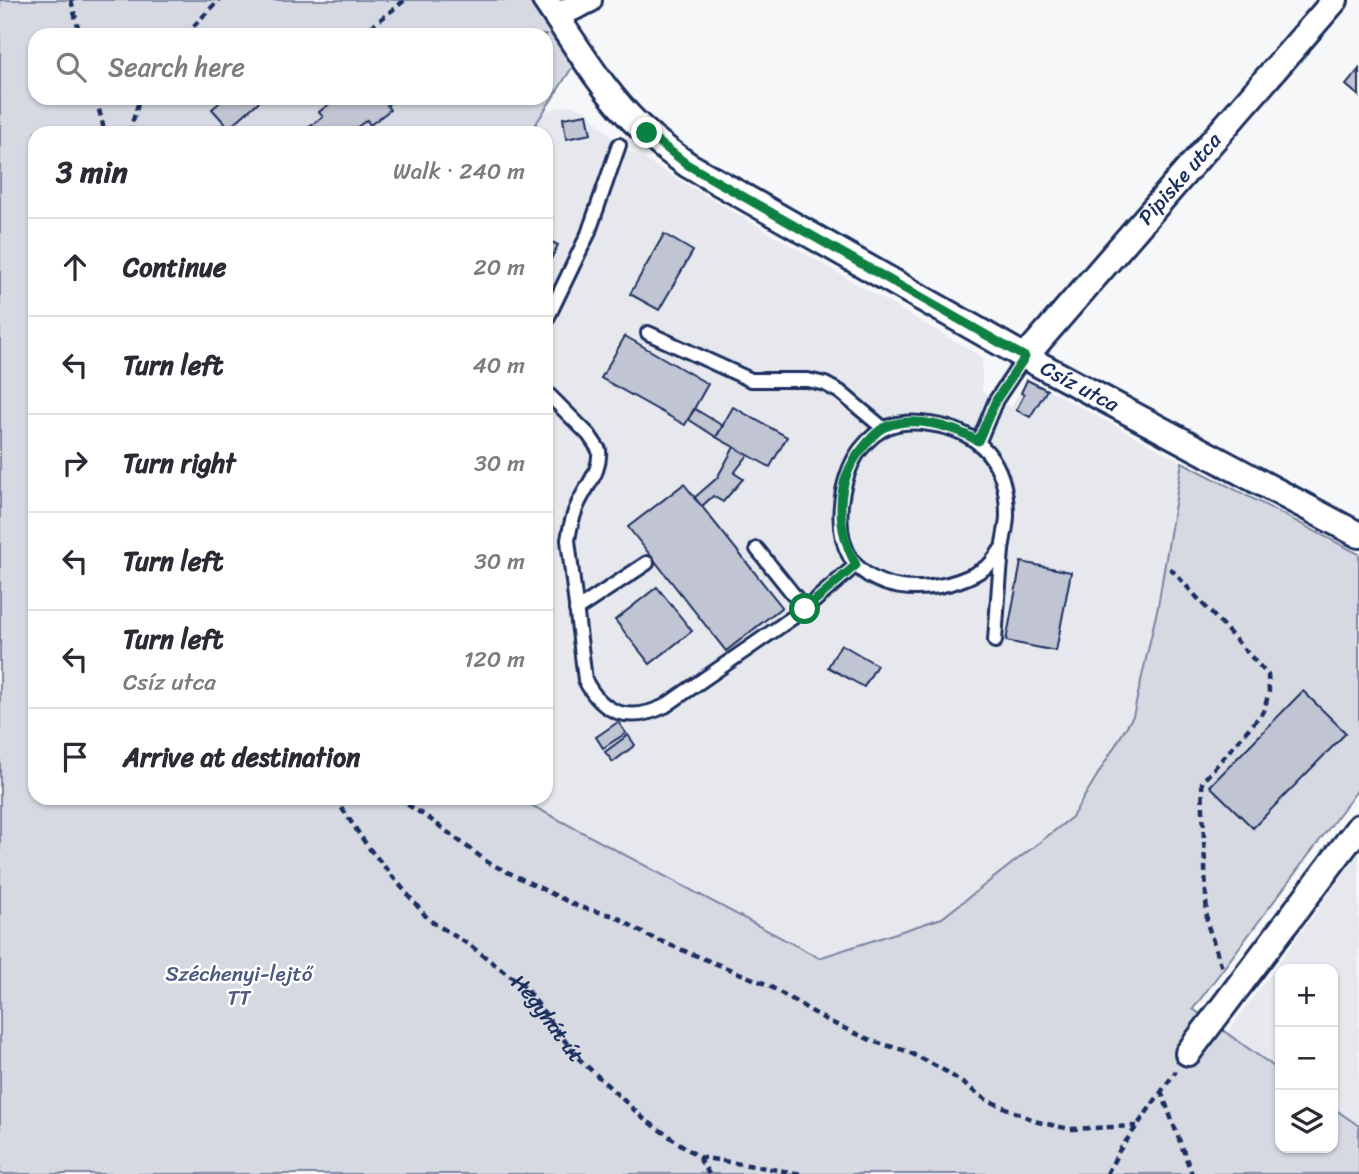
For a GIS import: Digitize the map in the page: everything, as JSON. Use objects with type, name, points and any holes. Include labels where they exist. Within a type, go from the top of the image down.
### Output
[{"type":"street","points":[[551,8],[589,0]]},
{"type":"street","name":"Pipiske utca","points":[[1025,357],[1335,0]]},
{"type":"street","name":"Csíz utca","points":[[551,8],[615,100],[667,150],[688,165],[1025,357],[1359,535]]},
{"type":"street","points":[[1188,1053],[1359,827]]},
{"type":"lane","points":[[553,306],[588,234],[619,145]]},
{"type":"lane","points":[[648,333],[751,380],[808,380],[825,384],[883,428]]},
{"type":"lane","points":[[978,441],[996,400],[1025,357]]},
{"type":"lane","points":[[553,400],[589,435],[599,450],[597,471],[579,502],[568,540],[585,680],[593,695],[612,711],[638,714],[653,712],[665,706],[805,609],[856,565]]},
{"type":"lane","points":[[995,641],[1007,513],[996,466],[978,441],[953,428],[921,422],[898,424],[883,428],[858,453],[844,484],[841,511],[843,533],[856,565],[873,577],[893,585],[933,588],[950,584],[990,564],[1002,548]]},
{"type":"lane","points":[[757,549],[805,609]]},
{"type":"lane","points":[[576,610],[647,563]]},
{"type":"path","points":[[71,0],[78,28]]},
{"type":"path","points":[[192,28],[219,0]]},
{"type":"path","points":[[370,28],[405,0]]},
{"type":"path","points":[[98,105],[103,126]]},
{"type":"path","points":[[131,126],[138,105]]},
{"type":"path","points":[[1170,568],[1268,675],[1269,691],[1264,710],[1202,782],[1207,923],[1231,996]]},
{"type":"path","name":"Hegyhát út","points":[[340,805],[368,848],[429,920],[471,946],[525,987],[577,1057],[644,1119],[699,1157],[802,1174]]},
{"type":"path","points":[[407,805],[489,863],[579,907],[615,916],[648,936],[766,984],[828,1021],[874,1042],[908,1051],[947,1072],[985,1099],[1038,1122],[1070,1129],[1137,1126]]},
{"type":"path","points":[[1107,1174],[1119,1151],[1188,1053]]},
{"type":"path","points":[[1161,1091],[1192,1174]]},
{"type":"path","points":[[699,1157],[709,1174]]},
{"type":"shaded area","points":[[558,107],[585,109],[619,145],[982,357],[982,392],[1011,407],[1027,378],[1182,462],[1158,606],[1133,716],[1072,817],[942,918],[819,958],[531,805],[553,805],[553,126],[535,126],[544,113]]},
{"type":"shaded area","points":[[1359,853],[1359,1153],[1338,1134],[1338,964],[1278,964]]},
{"type":"shaded area","points":[[1275,968],[1275,1080],[1225,1036]]},
{"type":"green space","name":"Széchenyi-lejtő TT","points":[[0,0],[529,0],[548,28],[28,28],[28,105],[548,105],[534,126],[28,126],[28,805],[531,805],[819,958],[942,918],[1072,817],[1133,716],[1158,606],[1182,462],[1359,554],[1359,788],[1193,1009],[1275,1067],[1275,1153],[1338,1153],[1338,1111],[1359,1126],[1359,1174],[0,1174]]},
{"type":"green space","name":"Széchenyi-lejtő TT","points":[[553,36],[573,66],[553,97]]},
{"type":"building","points":[[1359,69],[1359,96],[1346,85]]},
{"type":"building","points":[[217,105],[255,105],[231,126],[227,126],[212,109]]},
{"type":"building","points":[[328,105],[387,105],[390,110],[370,125],[367,120],[359,126],[310,126],[323,117],[319,112]]},
{"type":"building","points":[[587,114],[591,134],[566,139],[563,118]]},
{"type":"building","points":[[664,234],[693,251],[659,310],[630,294]]},
{"type":"building","points":[[553,242],[558,245],[553,255]]},
{"type":"building","points":[[625,336],[708,384],[685,425],[601,378]]},
{"type":"building","points":[[1027,380],[1047,390],[1030,417],[1016,410],[1024,395],[1021,393]]},
{"type":"building","points":[[733,407],[787,437],[770,467],[716,437]]},
{"type":"building","points":[[695,409],[723,426],[716,437],[688,419]]},
{"type":"building","points":[[734,447],[748,455],[734,473],[743,479],[723,502],[713,496],[702,506],[694,498],[717,478]]},
{"type":"building","points":[[684,484],[782,607],[726,651],[628,527]]},
{"type":"building","points":[[1021,562],[1071,572],[1056,651],[1006,641]]},
{"type":"building","points":[[657,587],[692,631],[650,664],[615,620]]},
{"type":"building","points":[[841,644],[877,665],[864,687],[828,667]]},
{"type":"building","points":[[1303,691],[1346,733],[1253,828],[1210,786]]},
{"type":"building","points":[[618,722],[626,733],[603,748],[596,737]]},
{"type":"building","points":[[628,735],[635,745],[613,762],[605,752]]},
{"type":"route","points":[[647,133],[688,165],[1025,357],[996,400],[978,441],[953,428],[921,422],[883,428],[870,439],[849,469],[844,484],[841,511],[843,533],[856,565],[805,609]]}]
